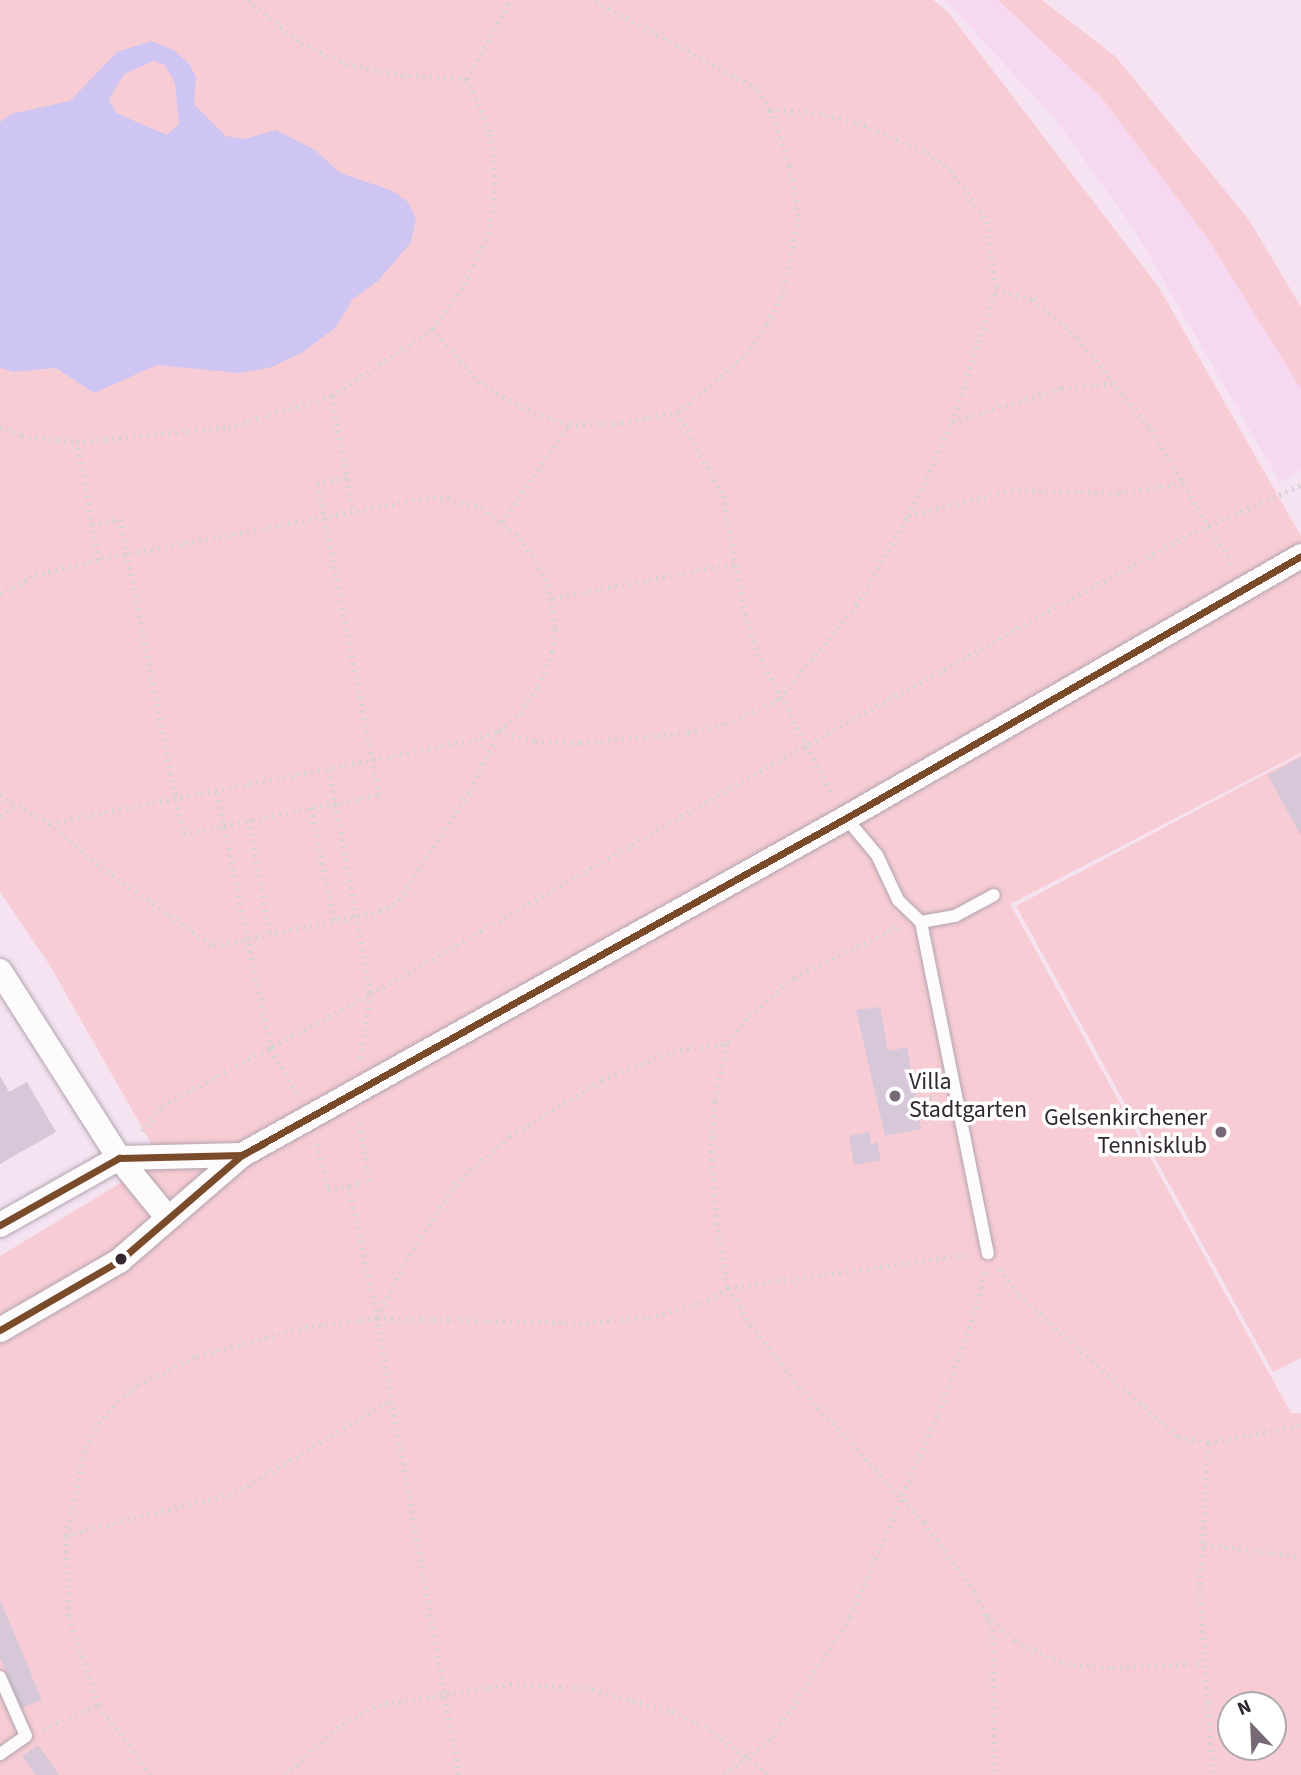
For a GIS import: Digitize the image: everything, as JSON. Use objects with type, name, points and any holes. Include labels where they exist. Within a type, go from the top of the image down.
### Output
[{"type":"street","points":[[0,1329],[119,1261],[167,1216],[242,1156],[846,818],[1301,556]]},
{"type":"street","points":[[0,971],[119,1158],[167,1216]]},
{"type":"street","points":[[0,1225],[119,1158],[242,1156]]},
{"type":"lane","points":[[846,818],[877,855],[898,900],[921,922],[988,1253]]},
{"type":"lane","points":[[921,922],[955,916],[994,895]]},
{"type":"lane","points":[[0,1677],[26,1736],[0,1754]]},
{"type":"path","points":[[248,0],[301,43],[346,64],[401,75],[467,79]]},
{"type":"path","points":[[467,79],[510,0]]},
{"type":"path","points":[[432,330],[479,382],[521,407],[569,425],[622,423],[677,412],[746,355],[784,289],[798,216],[789,165],[770,110],[757,89],[592,0]]},
{"type":"path","points":[[0,427],[22,436],[76,442],[155,438],[229,427],[332,396],[432,330],[464,285],[488,234],[495,184],[489,132],[467,79]]},
{"type":"path","points":[[499,730],[534,741],[580,743],[688,732],[726,724],[779,699],[856,606],[908,516],[952,422],[996,289],[987,222],[951,170],[927,153],[858,122],[805,111],[770,110]]},
{"type":"path","points":[[996,289],[1034,299],[1058,318],[1114,384],[1151,430],[1246,587]]},
{"type":"path","points":[[952,422],[1062,388],[1114,384]]},
{"type":"path","points":[[332,396],[354,511]]},
{"type":"path","points":[[677,412],[720,488],[745,614],[779,699],[803,747],[846,818]]},
{"type":"path","points":[[502,522],[569,425]]},
{"type":"path","points":[[76,442],[98,560]]},
{"type":"path","points":[[92,525],[120,519],[183,834],[379,795],[317,483],[347,477]]},
{"type":"path","points":[[908,516],[1012,490],[1119,493],[1182,483]]},
{"type":"path","points":[[119,1158],[162,1106],[371,994],[803,747],[1210,526],[1301,485]]},
{"type":"path","points":[[0,594],[35,575],[98,560],[428,498],[449,499],[483,509],[502,522],[537,563],[553,598],[552,652],[538,686],[520,713],[499,730],[447,748],[49,823]]},
{"type":"path","points":[[553,598],[736,563]]},
{"type":"path","points":[[0,795],[15,806],[49,823],[101,867],[214,946],[380,911],[398,900],[470,790],[499,730]]},
{"type":"path","points":[[217,793],[271,1049],[311,1118],[328,1190],[349,1186],[369,1181],[353,1094],[371,994],[329,771]]},
{"type":"path","points":[[0,816],[15,806]]},
{"type":"path","points":[[311,808],[334,921]]},
{"type":"path","points":[[249,820],[270,934]]},
{"type":"path","points":[[921,922],[887,930],[794,978],[747,1019],[727,1044],[716,1089],[711,1152],[728,1289],[799,1387],[924,1522],[984,1612],[993,1630],[995,1775]]},
{"type":"path","points":[[377,1318],[402,1267],[455,1184],[510,1136],[602,1080],[673,1051],[727,1044]]},
{"type":"path","points":[[349,1186],[377,1318],[459,1775]]},
{"type":"path","points":[[149,1775],[98,1705],[68,1616],[66,1535],[85,1448],[103,1418],[131,1389],[163,1370],[251,1339],[377,1318],[586,1324],[656,1316],[702,1303],[728,1289],[988,1253]]},
{"type":"path","points":[[988,1253],[1019,1295],[1178,1437],[1208,1443],[1301,1425]]},
{"type":"path","points":[[724,1775],[772,1737],[850,1617],[938,1414],[976,1309],[988,1253]]},
{"type":"path","points":[[66,1535],[235,1493],[392,1400]]},
{"type":"path","points":[[1208,1443],[1200,1589],[1213,1775]]},
{"type":"path","points":[[1204,1545],[1301,1557]]},
{"type":"path","points":[[984,1612],[1015,1641],[1066,1664],[1113,1668],[1203,1662]]},
{"type":"path","points":[[285,1775],[342,1724],[378,1705],[444,1691],[510,1684],[586,1688],[672,1711],[710,1730],[769,1775]]},
{"type":"path","points":[[26,1736],[98,1705]]},
{"type":"shaded area","points":[[0,0],[933,0],[948,12],[1158,286],[1301,536],[1301,753],[1010,904],[1291,1413],[1301,1413],[1301,1775],[0,1775],[0,1256],[160,1159],[49,964],[0,892]]},
{"type":"shaded area","points":[[945,0],[998,0],[1101,97],[1208,239],[1301,389],[1301,470],[1280,482],[1134,229],[1055,119]]},
{"type":"shaded area","points":[[998,0],[1042,0],[1116,57],[1249,220],[1301,307],[1301,389],[1208,239],[1101,97]]},
{"type":"shaded area","points":[[151,41],[174,50],[190,65],[196,77],[194,104],[226,136],[244,139],[276,130],[315,150],[340,173],[393,191],[408,202],[416,219],[411,242],[378,281],[353,299],[335,328],[303,352],[272,367],[240,373],[157,365],[94,393],[56,368],[14,372],[0,368],[0,122],[11,114],[70,101],[117,52]],"holes":[[[154,61],[165,65],[175,83],[179,124],[167,135],[116,113],[109,99],[124,74]]]},
{"type":"shaded area","name":"Gelsenkirchener Tennisklub","points":[[1301,755],[1301,1358],[1273,1372],[1016,906]]},
{"type":"building","points":[[1301,757],[1301,836],[1268,775]]},
{"type":"building","points":[[880,1007],[888,1051],[907,1047],[921,1129],[885,1136],[856,1010]]},
{"type":"building","points":[[0,1076],[9,1092],[27,1082],[56,1132],[0,1164]]},
{"type":"building","points":[[869,1132],[871,1144],[877,1142],[881,1160],[854,1165],[849,1136]]},
{"type":"building","points":[[0,1600],[42,1700],[21,1708],[0,1658]]},
{"type":"building","points":[[38,1745],[59,1775],[36,1775],[22,1756]]},
{"type":"transit line","points":[[0,1330],[119,1261],[242,1155],[846,818],[1301,556]]},
{"type":"transit line","points":[[0,1225],[119,1158],[242,1155],[263,1144]]},
{"type":"place","name":"Villa Stadtgarten","points":[[895,1096]]},
{"type":"place","name":"Gelsenkirchener Tennisklub","points":[[1221,1132]]}]
